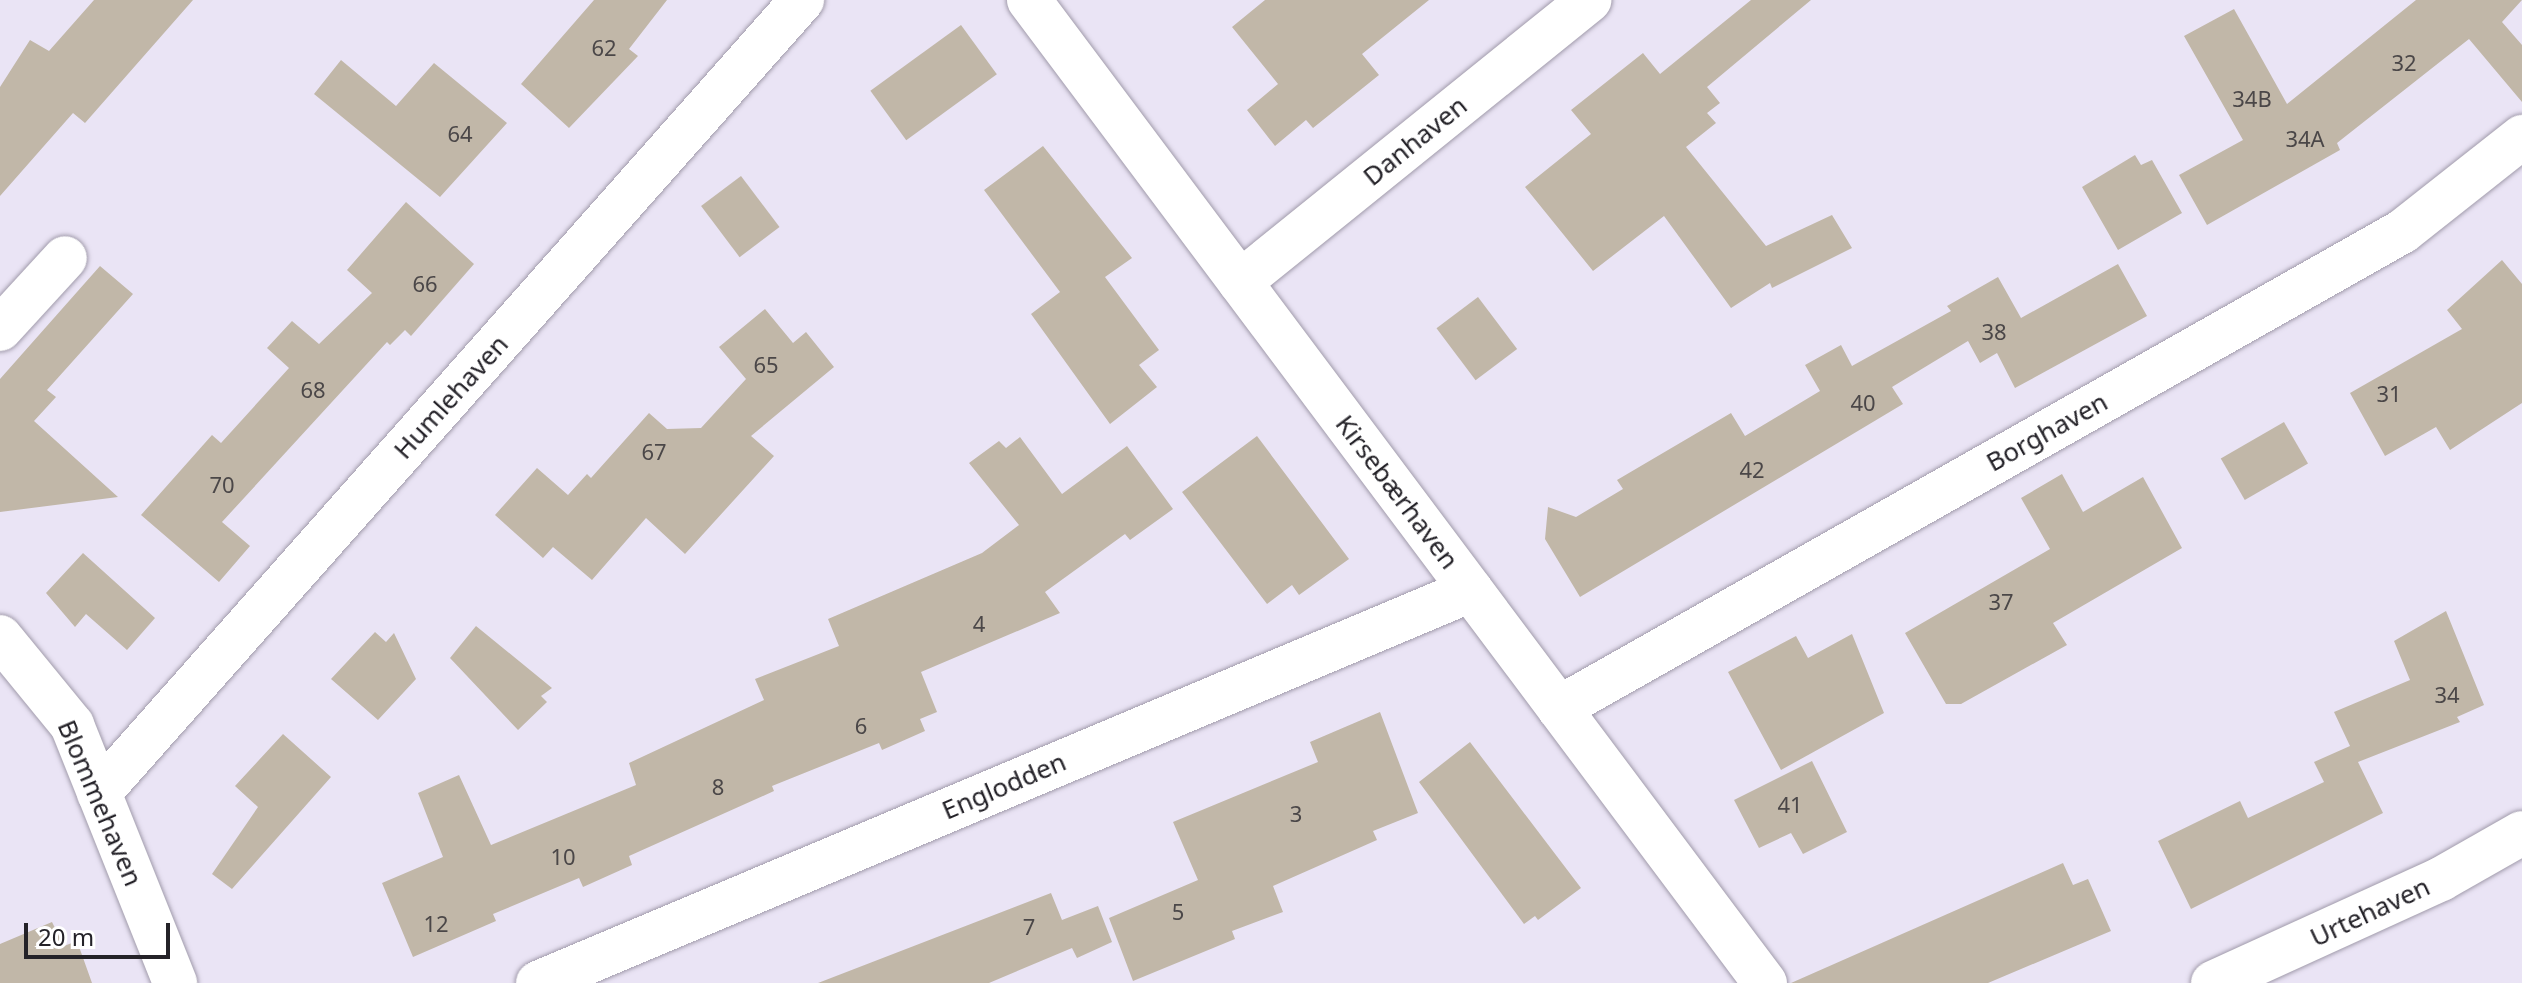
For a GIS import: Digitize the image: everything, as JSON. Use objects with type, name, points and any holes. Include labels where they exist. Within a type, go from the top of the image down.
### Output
[{"type":"street","name":"Humlehaven","points":[[99,793],[802,0]]},
{"type":"street","name":"Kirsebærhaven","points":[[1029,0],[1765,983]]},
{"type":"street","name":"Danhaven","points":[[1240,282],[1590,0]]},
{"type":"street","name":"Borghaven","points":[[1559,708],[2403,231],[2522,137]]},
{"type":"street","points":[[0,329],[65,258]]},
{"type":"street","name":"Englodden","points":[[538,983],[1471,590]]},
{"type":"street","name":"Blommehaven","points":[[0,637],[72,725],[175,983]]},
{"type":"street","name":"Urtehaven","points":[[2213,983],[2441,879],[2522,833]]},
{"type":"building","points":[[94,0],[193,0],[85,123],[73,113],[0,196],[0,87],[30,40],[49,51]]},
{"type":"building","points":[[594,0],[667,0],[629,49],[638,56],[569,128],[521,84]]},
{"type":"building","points":[[1265,0],[1429,0],[1362,54],[1379,75],[1313,128],[1306,120],[1275,146],[1247,110],[1278,84],[1232,27]]},
{"type":"building","points":[[1751,0],[1811,0],[1707,87],[1720,103],[1707,113],[1716,123],[1686,147],[1766,246],[1832,215],[1852,248],[1772,288],[1770,283],[1731,308],[1664,216],[1593,271],[1525,187],[1591,134],[1571,110],[1643,53],[1660,74]]},
{"type":"building","points":[[2416,0],[2522,0],[2502,22],[2522,45],[2522,102],[2469,39],[2337,143],[2340,150],[2207,225],[2179,175],[2243,140],[2184,36],[2234,9],[2287,104]]},
{"type":"building","points":[[961,25],[997,74],[906,140],[870,91]]},
{"type":"building","points":[[341,60],[396,106],[434,63],[507,123],[440,197],[314,94]]},
{"type":"building","points":[[1043,146],[1132,258],[1105,277],[1159,350],[1139,365],[1157,387],[1110,424],[1031,314],[1060,292],[984,190]]},
{"type":"building","points":[[2135,155],[2141,165],[2152,160],[2182,213],[2118,250],[2082,187]]},
{"type":"building","points":[[741,176],[780,227],[740,257],[701,206]]},
{"type":"building","points":[[406,202],[474,264],[411,336],[405,330],[390,345],[387,342],[222,522],[250,546],[219,582],[141,515],[212,435],[221,443],[289,368],[267,348],[292,321],[319,344],[372,293],[347,270]]},
{"type":"building","points":[[2502,260],[2522,284],[2522,403],[2450,450],[2436,427],[2385,456],[2350,393],[2462,329],[2447,310]]},
{"type":"building","points":[[2118,264],[2147,316],[2015,388],[1997,353],[1980,363],[1968,341],[1892,387],[1903,404],[1580,597],[1545,539],[1548,507],[1576,517],[1623,489],[1617,480],[1731,413],[1745,436],[1820,391],[1805,365],[1841,345],[1852,366],[1951,311],[1947,306],[1998,277],[2021,318]]},
{"type":"building","points":[[100,266],[133,294],[47,390],[56,397],[34,421],[118,497],[0,512],[0,379]]},
{"type":"building","points":[[1478,297],[1517,349],[1476,380],[1436,328]]},
{"type":"building","points":[[765,309],[793,343],[806,332],[834,367],[751,436],[774,456],[685,554],[646,518],[592,580],[553,547],[543,558],[495,515],[537,468],[568,495],[587,474],[591,478],[649,413],[667,429],[701,428],[746,379],[719,347]]},
{"type":"building","points":[[2284,422],[2308,464],[2245,500],[2221,458]]},
{"type":"building","points":[[1257,436],[1349,559],[1299,595],[1292,585],[1267,604],[1182,492]]},
{"type":"building","points":[[1020,437],[1062,494],[1127,446],[1173,509],[1130,540],[1125,534],[1045,592],[1060,613],[921,672],[937,712],[920,719],[925,731],[882,750],[879,743],[772,786],[774,791],[629,856],[632,865],[583,887],[579,878],[493,914],[496,921],[413,957],[382,883],[443,857],[418,793],[459,775],[491,845],[636,785],[629,763],[764,700],[755,679],[839,646],[828,619],[982,553],[1019,525],[969,463],[999,441],[1006,448]]},
{"type":"building","points":[[2062,474],[2083,512],[2143,477],[2182,548],[2053,623],[2067,645],[1961,704],[1946,704],[1905,633],[2050,549],[2021,498]]},
{"type":"building","points":[[83,553],[155,618],[127,650],[86,614],[75,627],[46,593]]},
{"type":"building","points":[[2446,611],[2484,705],[2457,717],[2460,722],[2358,762],[2383,813],[2191,909],[2158,841],[2240,801],[2248,818],[2324,782],[2314,762],[2350,746],[2334,712],[2410,680],[2394,641]]},
{"type":"building","points":[[476,626],[552,688],[541,696],[547,702],[518,730],[450,658]]},
{"type":"building","points":[[375,632],[386,642],[394,633],[416,679],[378,720],[331,679]]},
{"type":"building","points":[[1852,634],[1884,713],[1781,770],[1728,672],[1796,636],[1808,658]]},
{"type":"building","points":[[1380,712],[1418,813],[1373,831],[1377,840],[1273,886],[1283,912],[1232,931],[1235,939],[1133,981],[1109,918],[1198,880],[1173,822],[1318,762],[1310,742]]},
{"type":"building","points":[[283,734],[331,777],[232,889],[212,874],[258,807],[235,786]]},
{"type":"building","points":[[1470,742],[1581,888],[1538,920],[1535,916],[1524,924],[1419,782]]},
{"type":"building","points":[[1812,761],[1847,832],[1803,854],[1791,833],[1759,848],[1734,800]]},
{"type":"building","points":[[2063,863],[2073,885],[2088,879],[2111,931],[1988,983],[1791,983]]},
{"type":"building","points":[[1051,893],[1062,920],[1098,906],[1112,942],[1077,958],[1072,948],[989,983],[818,983]]},
{"type":"building","points":[[52,922],[64,946],[77,941],[92,983],[0,983],[0,944]]}]
